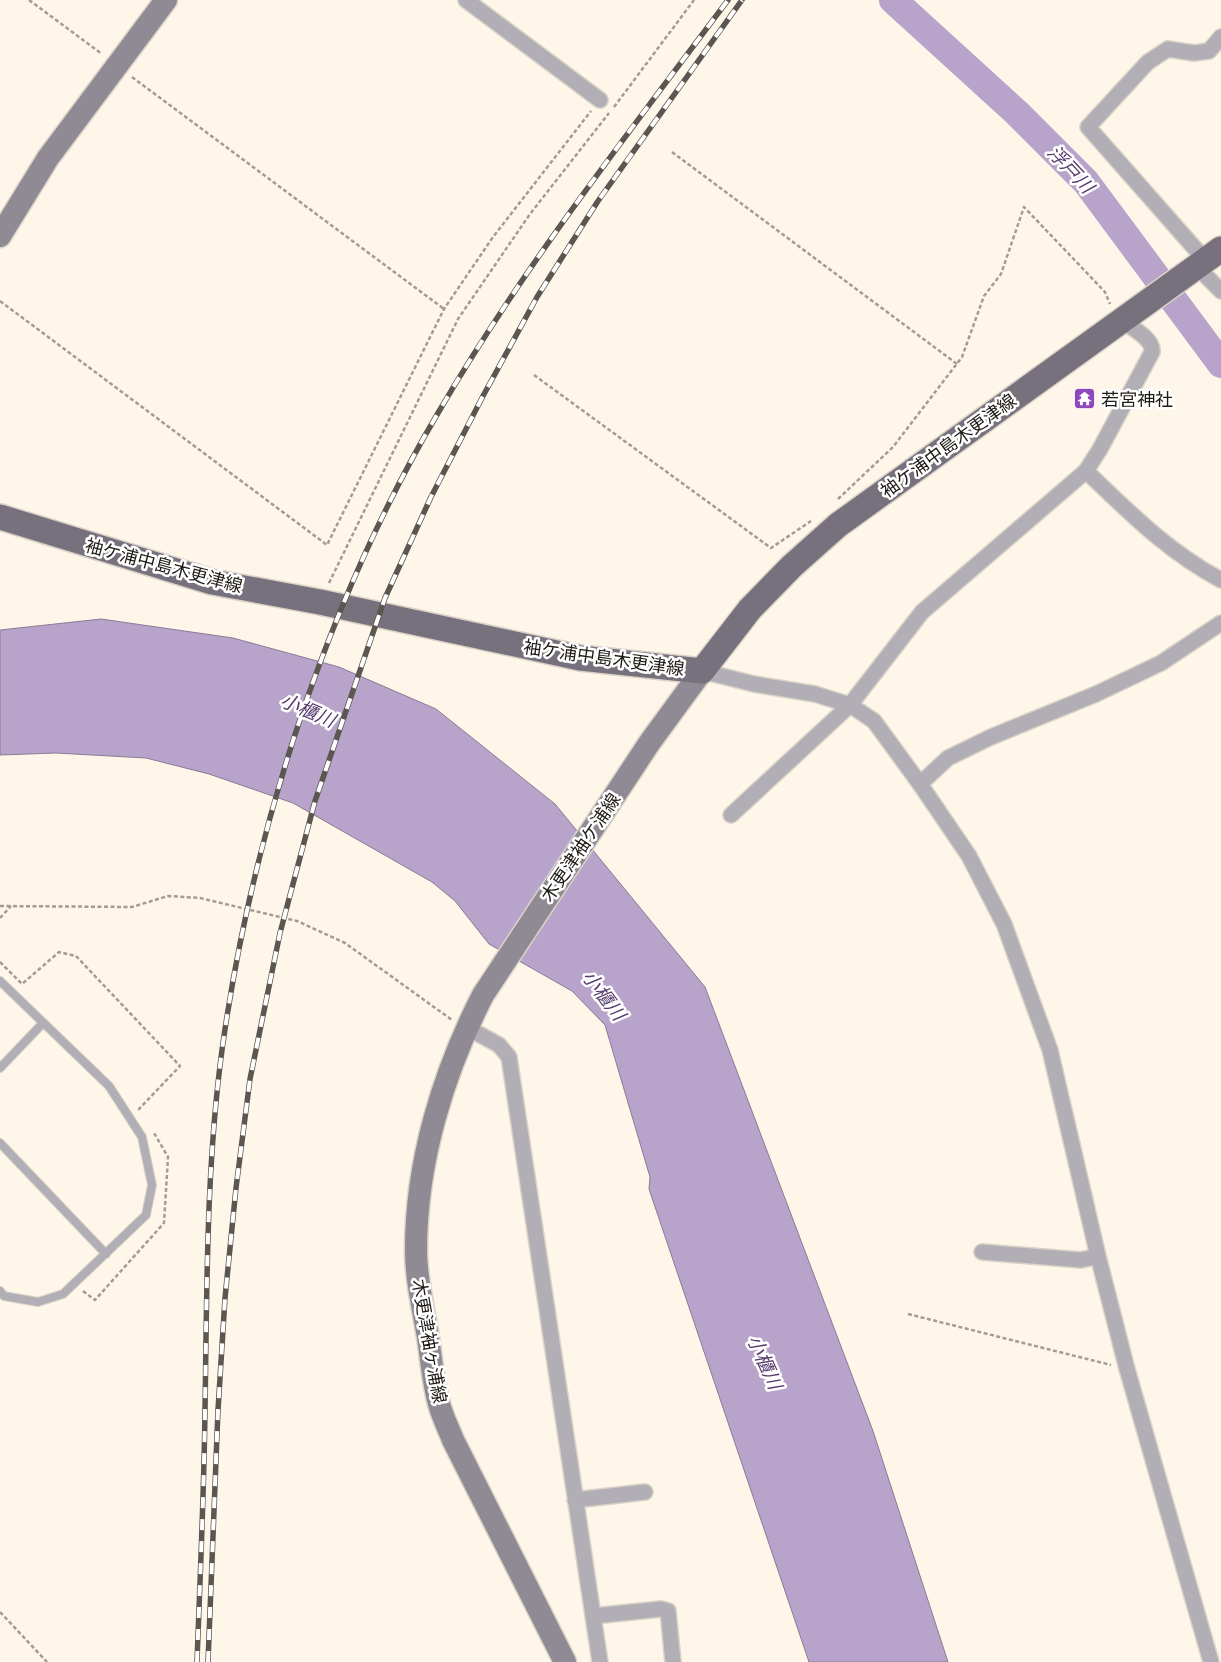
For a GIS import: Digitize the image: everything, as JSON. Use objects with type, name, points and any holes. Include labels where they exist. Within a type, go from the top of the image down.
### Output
[{"type":"main road","points":[[0,236],[48,158],[166,0]]},
{"type":"main road","name":"袖ケ浦中島木更津線","points":[[0,517],[212,582],[320,602],[580,658],[702,671],[750,609],[792,566],[838,525],[1203,262]]},
{"type":"main road","name":"木更津袖ケ浦線","points":[[466,1028],[501,966],[650,742],[702,671]]},
{"type":"main road","name":"木更津袖ヶ浦線","points":[[466,1028],[445,1087],[424,1160],[416,1243],[420,1294],[438,1401],[453,1440],[565,1662]]},
{"type":"street","points":[[466,0],[600,100]]},
{"type":"street","points":[[1221,37],[1209,50],[1194,53],[1168,50],[1148,62],[1088,127],[1203,262],[1221,291]]},
{"type":"street","points":[[731,815],[850,705],[922,612],[965,573],[1086,471],[1100,449],[1152,352],[1149,341],[1121,320]]},
{"type":"street","points":[[1086,471],[1146,529],[1190,564],[1221,580]]},
{"type":"street","points":[[920,784],[948,758],[991,737],[1096,694],[1161,663],[1221,623]]},
{"type":"street","points":[[702,671],[754,684],[815,694],[850,705],[874,721],[969,856],[1004,924],[1050,1050],[1098,1256],[1127,1369],[1211,1662]]},
{"type":"street","points":[[466,1028],[499,1045],[509,1057],[600,1662]]},
{"type":"street","points":[[982,1252],[1082,1260],[1098,1256]]},
{"type":"street","points":[[575,1500],[645,1492]]},
{"type":"street","points":[[593,1616],[661,1609],[668,1611],[673,1662]]},
{"type":"lane","points":[[0,981],[109,1086],[142,1138],[152,1185],[146,1215],[63,1294],[38,1302],[4,1296],[0,1291]]},
{"type":"lane","points":[[0,1068],[43,1023]]},
{"type":"lane","points":[[0,1144],[106,1254]]},
{"type":"path","points":[[30,0],[444,308]]},
{"type":"path","points":[[320,602],[458,320],[530,214],[694,0]]},
{"type":"path","points":[[0,302],[327,544],[444,308],[493,237],[600,100]]},
{"type":"path","points":[[672,152],[957,364]]},
{"type":"path","points":[[838,499],[894,447],[962,357],[984,296],[1001,274],[1024,207],[1105,292],[1109,304],[1121,320]]},
{"type":"path","points":[[534,375],[771,548],[816,517]]},
{"type":"path","points":[[0,906],[132,908],[168,896],[200,898],[297,921],[345,943],[414,994],[466,1028]]},
{"type":"path","points":[[0,918],[11,906]]},
{"type":"path","points":[[908,1314],[1127,1369]]},
{"type":"path","points":[[0,1612],[47,1662]]},
{"type":"water","name":"小櫃川","points":[[101,619],[233,638],[339,667],[436,709],[555,804],[705,987],[873,1431],[948,1662],[809,1662],[649,1189],[650,1177],[605,1025],[572,991],[489,944],[455,901],[432,882],[293,803],[209,774],[146,758],[56,753],[0,755],[0,630]]},
{"type":"waterway","name":"浮戸川","points":[[893,0],[1017,113],[1086,182],[1221,364]]},
{"type":"railway","points":[[197,1662],[204,1473],[208,1229],[217,1095],[235,968],[253,885],[274,803],[300,721],[329,640],[362,561],[398,485],[438,413],[540,254],[728,0]]},
{"type":"railway","points":[[208,1662],[218,1410],[225,1298],[236,1188],[250,1079],[280,933],[315,801],[385,598],[431,497],[483,396],[537,297],[598,201],[742,0]]},
{"type":"place","name":"若宮神社","points":[[1085,399]]}]
